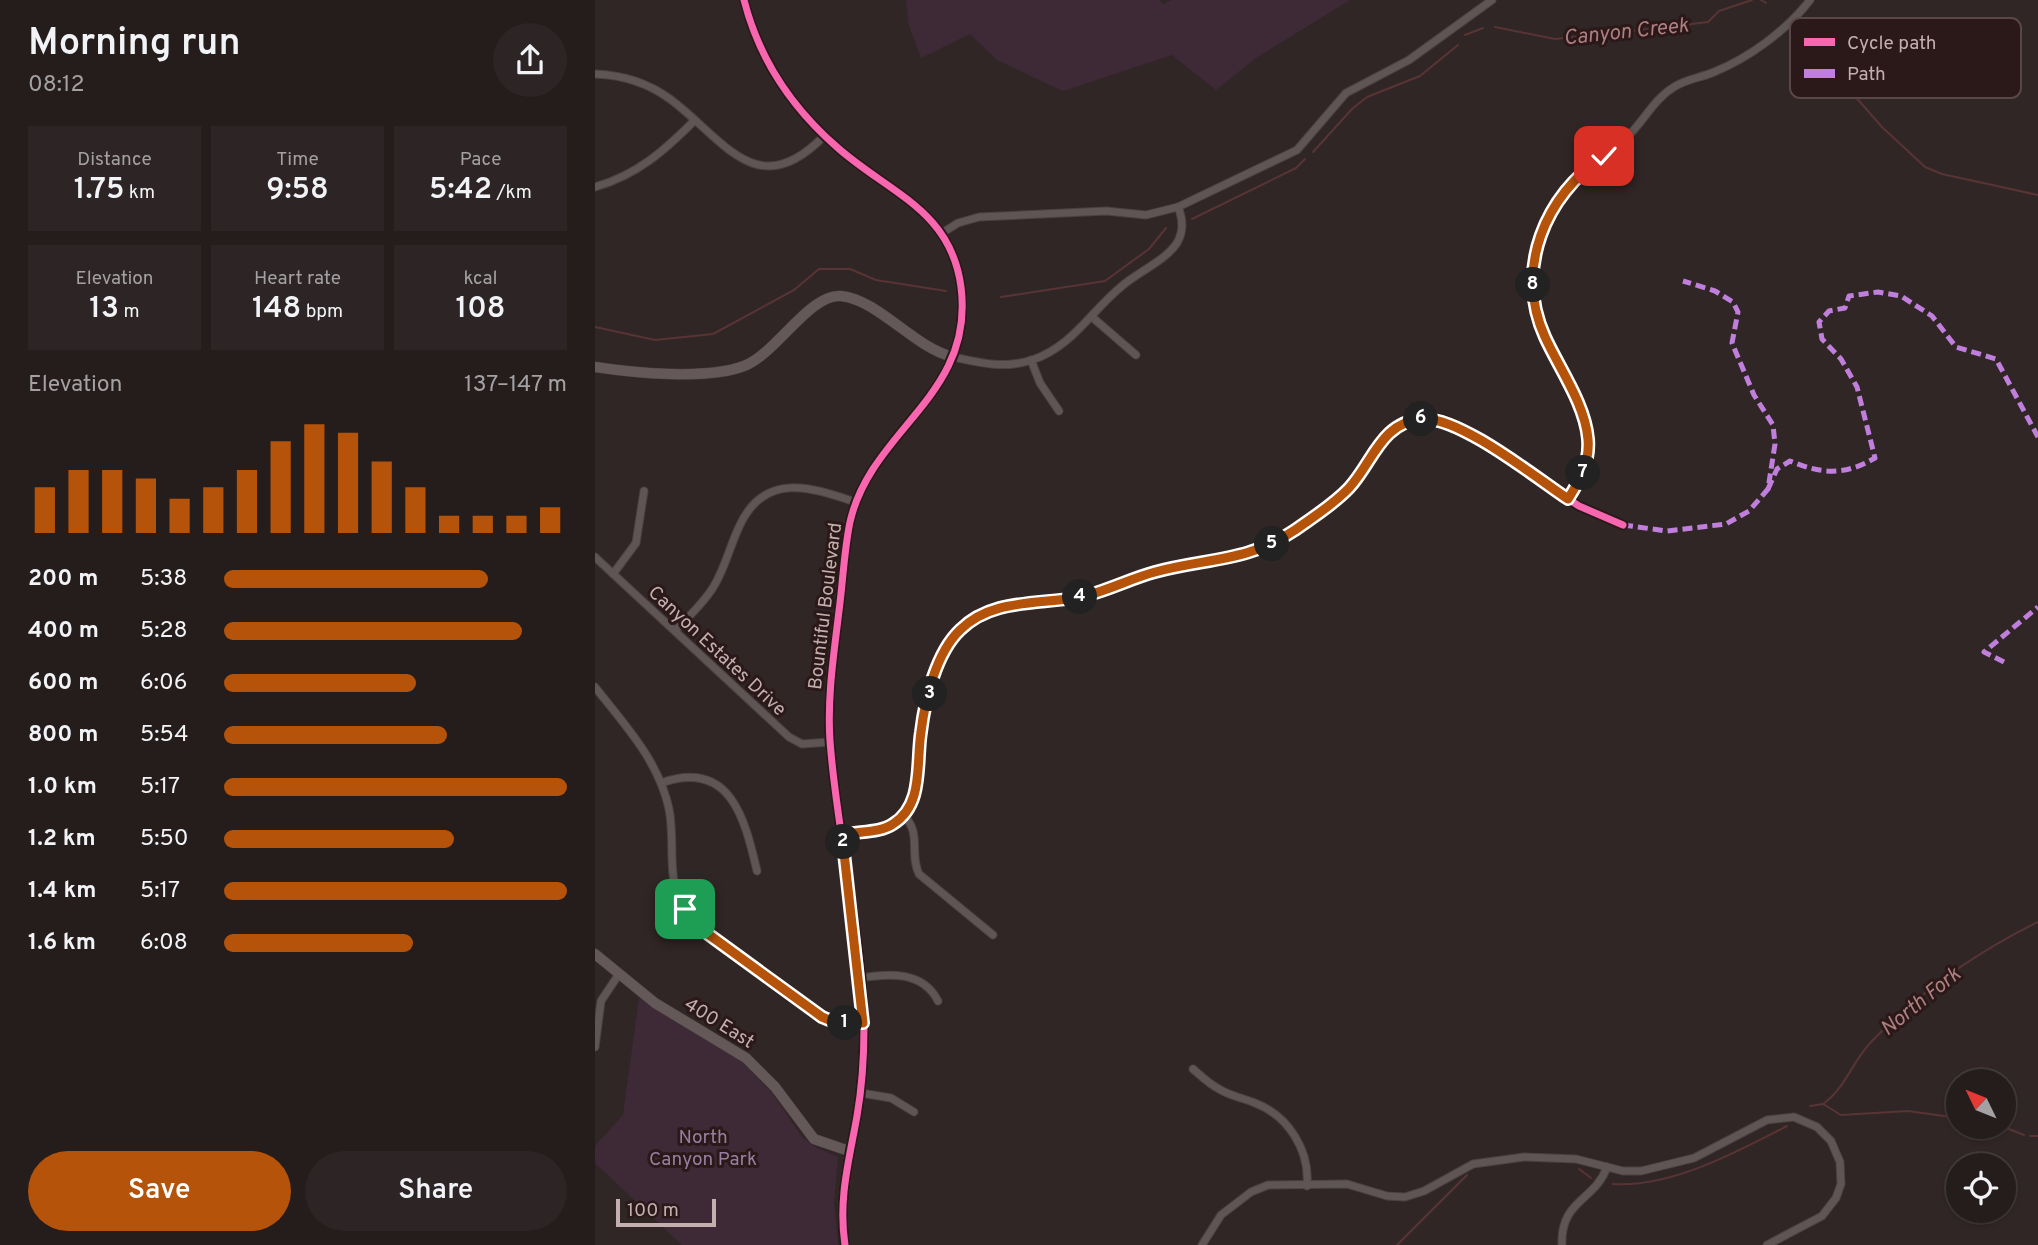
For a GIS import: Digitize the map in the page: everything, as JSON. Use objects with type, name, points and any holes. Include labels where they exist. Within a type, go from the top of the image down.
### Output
[{"type":"main road","name":"Bountiful Boulevard","points":[[744,0],[757,39],[793,102],[824,136],[869,173],[915,203],[942,233],[955,261],[962,290],[961,324],[953,357],[937,390],[884,452],[855,502],[847,540],[831,680],[830,742],[860,978],[863,1023],[861,1093],[842,1198],[845,1245]]},
{"type":"main road","points":[[595,367],[697,374],[737,369],[763,357],[813,307],[835,296],[854,300],[900,327],[926,348],[953,357]]},
{"type":"main road","name":"400 East","points":[[595,954],[655,1003],[746,1058],[775,1087],[814,1139],[829,1147],[849,1151]]},
{"type":"street","points":[[942,233],[958,223],[979,216],[1106,211],[1146,215],[1178,207],[1297,150],[1346,93],[1402,65],[1492,0]]},
{"type":"street","points":[[1792,18],[1810,0]]},
{"type":"street","points":[[1568,499],[1584,471],[1588,439],[1580,411],[1542,329],[1534,300],[1535,256],[1550,212],[1575,178],[1630,135],[1669,90],[1721,69],[1773,37],[1790,20]]},
{"type":"street","points":[[595,74],[624,77],[647,86],[669,98],[733,155],[765,166],[799,158],[824,136]]},
{"type":"street","points":[[595,187],[646,164],[694,121]]},
{"type":"street","points":[[953,357],[996,365],[1031,360],[1067,341],[1116,290],[1175,245],[1183,221],[1178,207]]},
{"type":"street","points":[[1092,317],[1136,355]]},
{"type":"street","points":[[1031,360],[1040,383],[1059,411]]},
{"type":"street","points":[[842,835],[888,827],[904,816],[913,799],[921,732],[940,659],[959,630],[986,612],[1006,606],[1082,596],[1155,572],[1261,550],[1341,496],[1362,472],[1383,438],[1397,426],[1416,419],[1431,418],[1454,424],[1568,499],[1623,525]]},
{"type":"street","points":[[675,631],[712,590],[742,520],[761,499],[780,489],[801,486],[855,502]]},
{"type":"street","points":[[613,574],[636,543],[645,491]]},
{"type":"street","name":"Canyon Estates Drive","points":[[595,557],[792,740],[808,744],[830,742]]},
{"type":"street","points":[[595,687],[642,748],[661,783],[671,823],[673,882],[681,901],[695,922],[822,1017],[834,1022],[863,1023]]},
{"type":"street","points":[[661,783],[700,778],[727,793],[745,821],[757,871]]},
{"type":"street","points":[[904,816],[914,829],[914,862],[922,877],[993,935]]},
{"type":"street","points":[[595,1047],[601,1001],[619,974]]},
{"type":"street","points":[[860,978],[906,976],[930,988],[938,1001]]},
{"type":"street","points":[[1192,1069],[1217,1088],[1259,1104],[1284,1121],[1302,1149],[1308,1171],[1307,1186]]},
{"type":"street","points":[[861,1093],[891,1098],[914,1112]]},
{"type":"street","points":[[1202,1245],[1221,1215],[1251,1192],[1274,1184],[1347,1184],[1387,1196],[1405,1197],[1424,1191],[1466,1167],[1498,1159],[1548,1157],[1584,1160],[1632,1171],[1662,1167],[1720,1147],[1767,1120],[1788,1117],[1806,1121],[1823,1132],[1835,1146],[1841,1169],[1839,1191],[1832,1204],[1818,1219],[1767,1245]]},
{"type":"street","points":[[1562,1245],[1562,1229],[1569,1212],[1600,1183],[1607,1167]]},
{"type":"green space","points":[[906,0],[1160,0],[1163,4],[1172,0],[1350,0],[1256,58],[1216,90],[1172,55],[1063,91],[997,60],[970,34],[921,58],[909,26]]},
{"type":"green space","name":"North Canyon Park","points":[[639,998],[742,1062],[772,1093],[802,1137],[815,1147],[838,1157],[834,1203],[838,1245],[682,1245],[595,1163],[595,1146],[623,1115]]},
{"type":"waterway","name":"Canyon Creek","points":[[1495,27],[1555,39],[1708,22],[1719,11],[1752,0]]},
{"type":"waterway","points":[[1761,0],[1766,3]]},
{"type":"waterway","name":"Canyon Creek","points":[[1465,35],[1483,28]]},
{"type":"waterway","name":"Canyon Creek","points":[[1313,152],[1352,109],[1367,97],[1420,76],[1458,45]]},
{"type":"waterway","points":[[1857,98],[1882,127],[1925,167],[1942,174],[2038,195]]},
{"type":"waterway","name":"Canyon Creek","points":[[1192,219],[1296,168],[1305,159]]},
{"type":"waterway","name":"Canyon Creek","points":[[1001,297],[1105,281],[1149,249],[1166,228]]},
{"type":"waterway","name":"Canyon Creek","points":[[595,327],[655,340],[713,334],[794,290],[819,269],[850,269],[876,280],[946,291]]},
{"type":"waterway","name":"North Fork","points":[[1823,1104],[1838,1090],[1872,1041],[1910,1006],[1971,960],[2038,922]]},
{"type":"waterway","points":[[1810,1106],[1823,1104],[1841,1115],[1908,1111],[1946,1116]]},
{"type":"waterway","points":[[1613,1184],[1635,1184],[1680,1174],[1725,1157],[1787,1126]]},
{"type":"waterway","points":[[2016,1132],[2024,1135]]},
{"type":"waterway","points":[[2030,1136],[2038,1136]]},
{"type":"waterway","points":[[1579,1169],[1591,1178]]},
{"type":"waterway","points":[[1397,1245],[1467,1175]]},
{"type":"marked path","points":[[1623,525],[1667,531],[1726,524],[1749,511],[1768,489],[1775,444],[1773,425],[1754,395],[1732,343],[1738,312],[1733,302],[1715,291],[1683,281]]},
{"type":"marked path","points":[[1768,489],[1777,469],[1790,461],[1812,469],[1833,471],[1853,468],[1875,458],[1857,387],[1841,359],[1822,339],[1819,322],[1829,311],[1845,308],[1849,296],[1878,292],[1901,296],[1932,316],[1956,347],[1996,359],[2038,437]]},
{"type":"marked path","points":[[2004,662],[1984,652],[2038,607]]},
{"type":"cycle path","points":[[744,0],[768,62],[792,100],[838,148],[897,191],[931,221],[945,239],[955,261],[961,287],[961,325],[953,357],[938,385],[878,461],[861,490],[850,522],[845,555],[829,725],[833,777],[859,955],[864,1027],[860,1094],[844,1196],[845,1245]]},
{"type":"cycle path","points":[[842,835],[876,831],[894,824],[904,816],[917,782],[923,719],[933,677],[944,651],[960,630],[973,620],[987,612],[1017,604],[1090,595],[1155,572],[1256,552],[1289,535],[1338,499],[1389,435],[1401,424],[1416,418],[1433,417],[1454,424],[1579,506],[1623,525]]},
{"type":"route","points":[[685,909],[708,934],[822,1017],[834,1022],[863,1023],[842,835],[888,827],[900,820],[910,807],[916,786],[923,718],[940,659],[953,637],[968,623],[997,608],[1092,594],[1155,572],[1191,563],[1243,556],[1261,550],[1280,540],[1341,496],[1362,472],[1383,438],[1397,426],[1416,419],[1431,418],[1454,424],[1568,499],[1586,463],[1587,432],[1538,320],[1533,291],[1534,265],[1539,238],[1555,203],[1575,178],[1604,156]]}]
